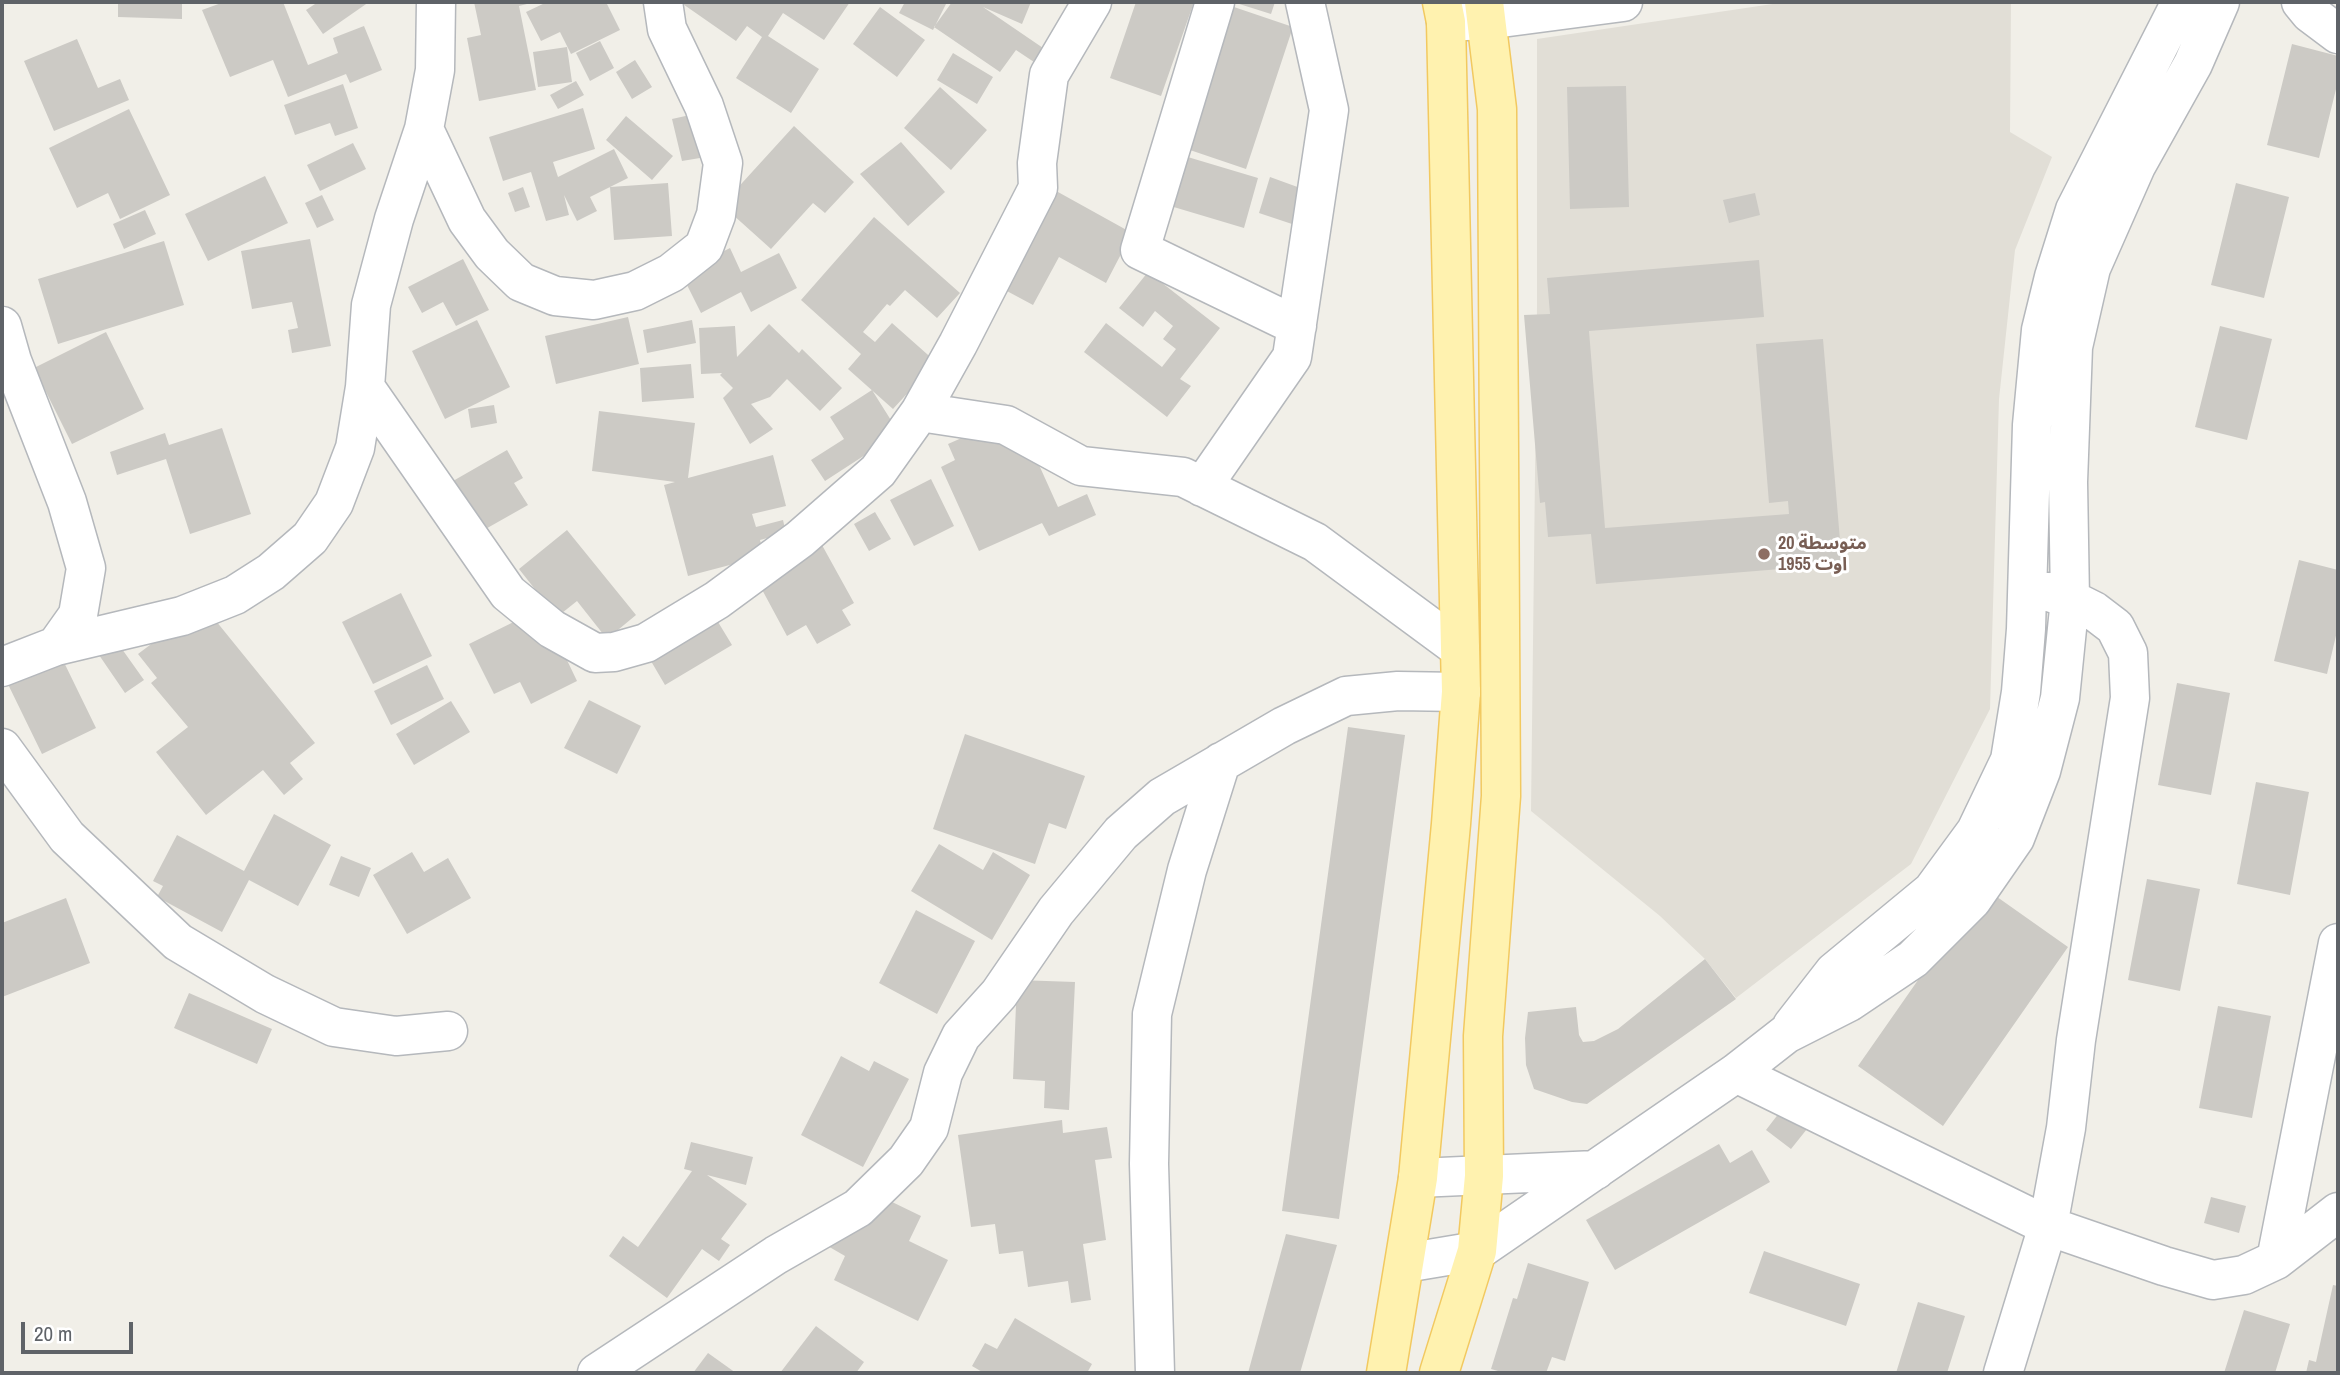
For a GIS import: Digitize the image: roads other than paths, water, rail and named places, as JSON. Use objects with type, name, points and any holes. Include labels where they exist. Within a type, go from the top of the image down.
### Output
[{"type":"main road","points":[[1439,1373],[1477,1251],[1485,1176],[1483,1036],[1500,796],[1497,109],[1485,11]]},
{"type":"main road","points":[[1386,1373],[1418,1178],[1461,692],[1444,12]]},
{"type":"street","points":[[2,667],[56,646],[182,616],[235,595],[271,572],[310,538],[334,503],[355,448],[365,387],[371,305],[394,219],[424,129],[435,71],[436,2]]},
{"type":"street","points":[[424,129],[467,220],[492,254],[521,282],[555,296],[594,300],[635,291],[670,273],[704,247],[716,215],[723,163],[704,106],[667,29],[663,2]]},
{"type":"street","points":[[365,387],[508,593],[552,629],[595,653],[614,652],[646,643],[717,600],[789,547],[878,471],[920,412],[1038,188],[1037,163],[1049,75],[1092,2]]},
{"type":"street","points":[[1215,2],[1140,250],[1297,327]]},
{"type":"street","points":[[1202,486],[1292,357],[1329,110],[1306,2]]},
{"type":"street","points":[[1444,12],[1623,2]]},
{"type":"street","points":[[1786,1034],[1834,972],[1932,891],[1976,831],[2010,760],[2021,692],[2032,425],[2041,330],[2053,277],[2075,210],[2181,2]]},
{"type":"street","points":[[1405,1263],[1477,1251],[1598,1170],[1736,1073],[1786,1034],[1849,1002],[1913,959],[1972,900],[2015,838],[2041,771],[2060,698],[2070,599],[2068,482],[2073,347],[2091,268],[2136,166],[2193,64],[2220,2]]},
{"type":"street","points":[[2301,2],[2310,13],[2338,34]]},
{"type":"street","points":[[2,326],[12,361],[67,502],[86,568],[78,615],[56,646]]},
{"type":"street","points":[[920,412],[1006,425],[1082,466],[1183,477],[1315,542],[1460,649]]},
{"type":"street","points":[[2003,1373],[2048,1226],[2066,1128],[2076,1040],[2130,698],[2128,653],[2115,627],[2094,611],[2070,599],[2027,584]]},
{"type":"street","points":[[597,1373],[776,1255],[858,1208],[906,1161],[929,1128],[943,1073],[961,1036],[999,994],[1055,911],[1121,833],[1162,797],[1284,726],[1346,696],[1398,691],[1461,692]]},
{"type":"street","points":[[2,748],[67,837],[178,942],[265,995],[334,1027],[396,1036],[448,1031]]},
{"type":"street","points":[[1155,1373],[1149,1164],[1152,1014],[1187,870],[1221,762]]},
{"type":"street","points":[[2276,1260],[2338,943]]},
{"type":"street","points":[[1736,1073],[2048,1226],[2213,1280],[2244,1275],[2276,1260],[2338,1212]]},
{"type":"street","points":[[1418,1178],[1598,1170]]},
{"type":"place","name":"متوسطة 20 اوت 1955","points":[[1764,554]]}]
